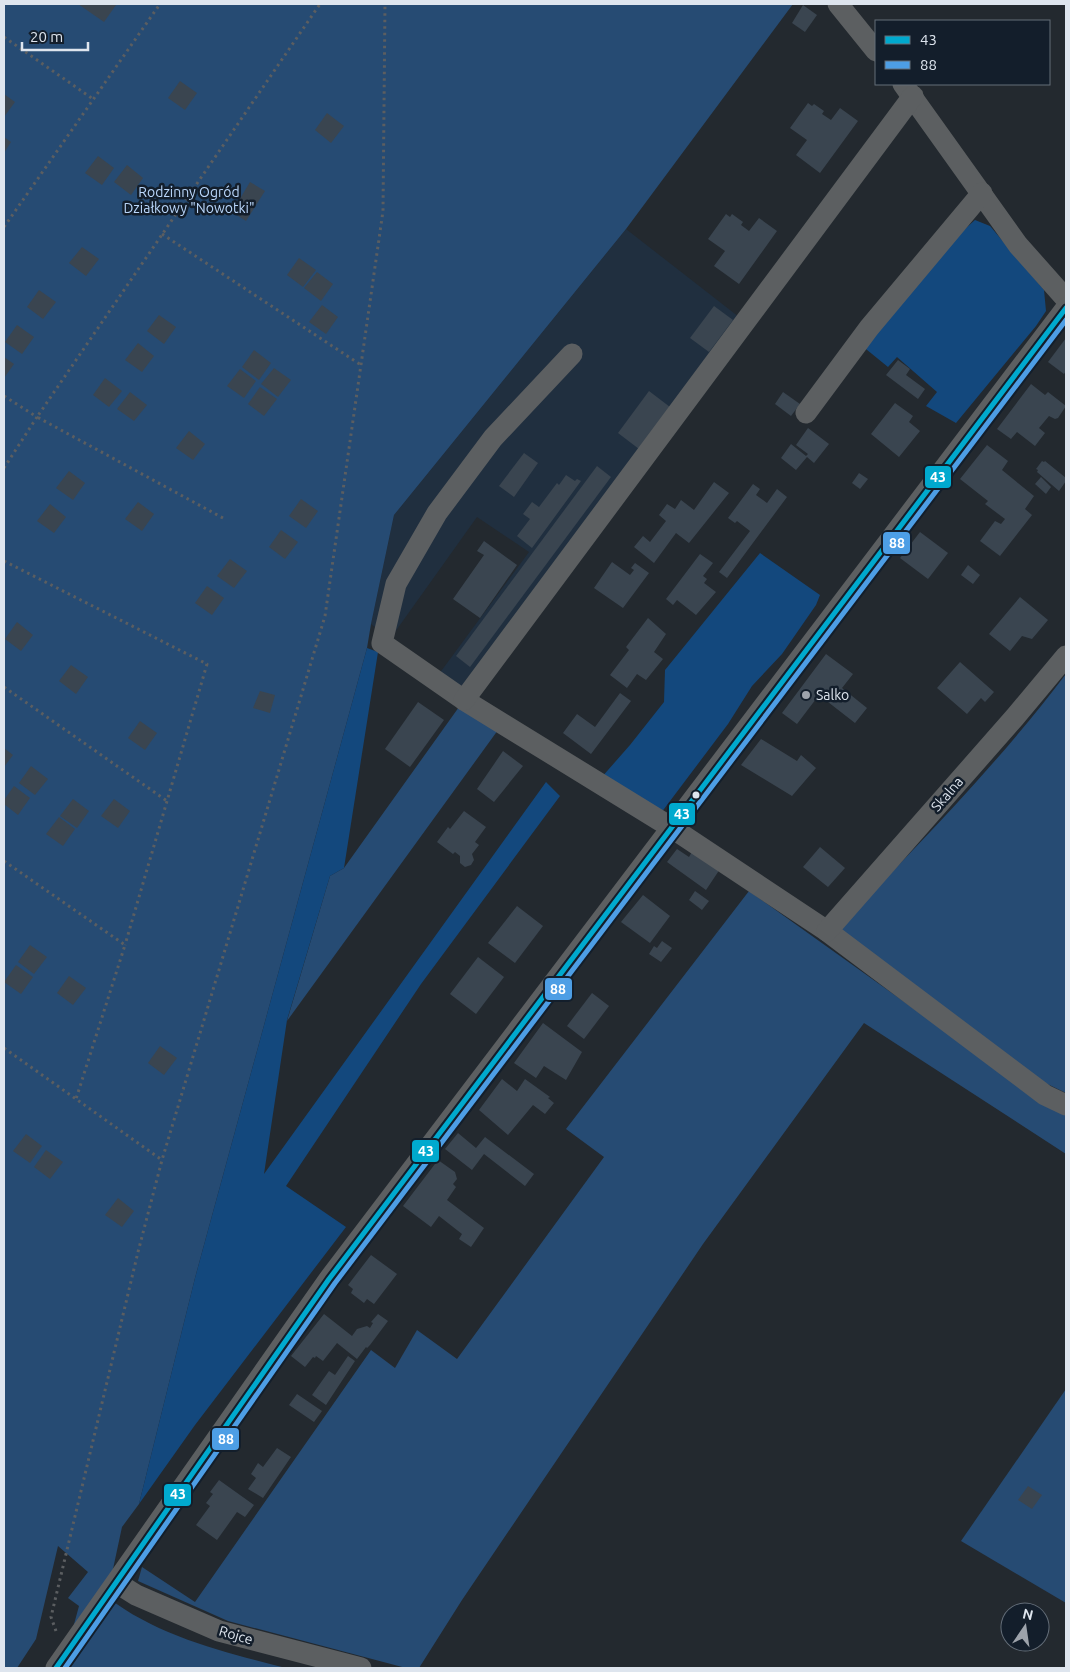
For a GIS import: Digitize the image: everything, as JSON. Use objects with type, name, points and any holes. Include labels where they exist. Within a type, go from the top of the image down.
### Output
[{"type":"street","points":[[838,4],[875,50]]},
{"type":"street","points":[[464,700],[908,90],[1018,245],[1066,299]]},
{"type":"street","points":[[806,413],[869,328],[982,193]]},
{"type":"street","points":[[61,1661],[329,1279],[1066,308]]},
{"type":"street","points":[[572,354],[493,438],[437,512],[396,584],[382,642],[464,700],[672,828],[827,931],[1045,1095],[1066,1105]]},
{"type":"street","name":"Skalna","points":[[827,931],[1015,717],[1066,656]]},
{"type":"street","name":"Rojce","points":[[117,1583],[216,1639],[361,1668]]},
{"type":"path","points":[[5,224],[160,4]]},
{"type":"path","points":[[4,468],[320,4]]},
{"type":"path","points":[[61,1661],[51,1617],[138,1252],[162,1160],[325,616],[383,211],[386,4]]},
{"type":"path","points":[[4,37],[93,99]]},
{"type":"path","points":[[162,234],[361,365]]},
{"type":"path","points":[[4,396],[37,417],[223,518]]},
{"type":"path","points":[[4,561],[207,664],[125,946],[76,1099]]},
{"type":"path","points":[[4,687],[167,801]]},
{"type":"path","points":[[4,860],[125,946]]},
{"type":"path","points":[[4,1048],[162,1160]]},
{"type":"shaded area","points":[[975,220],[990,226],[1044,290],[1046,311],[1036,326],[956,423],[926,406],[937,392],[897,357],[888,367],[861,345],[956,237]]},
{"type":"shaded area","points":[[626,229],[739,317],[464,690],[439,674],[529,552],[477,517],[390,639],[371,624],[394,515]]},
{"type":"shaded area","points":[[760,553],[820,595],[816,605],[782,654],[752,686],[728,724],[661,813],[601,778],[664,702],[665,670]]},
{"type":"shaded area","points":[[367,648],[378,652],[344,868],[330,876],[287,1020],[264,1174],[546,782],[560,796],[421,984],[286,1186],[346,1227],[195,1425],[139,1504],[195,1278]]},
{"type":"green space","name":"Rodzinny Ogród Działkowy \"Nowotki\"","points":[[4,4],[793,4],[626,229],[394,515],[367,648],[195,1278],[139,1504],[122,1527],[107,1597],[148,1623],[170,1633],[239,1656],[286,1668],[62,1668],[79,1606],[68,1598],[88,1572],[58,1546],[36,1639],[17,1668],[4,1668]]},
{"type":"green space","points":[[1066,674],[1066,1093],[1033,1077],[837,929],[984,773],[1040,708]]},
{"type":"green space","points":[[459,707],[498,730],[287,1021],[330,876],[344,868]]},
{"type":"green space","points":[[749,891],[1001,1071],[1066,1113],[1066,1154],[864,1023],[703,1244],[462,1600],[419,1668],[406,1668],[228,1621],[138,1581],[142,1567],[195,1602],[371,1350],[395,1368],[417,1330],[457,1359],[604,1157],[566,1129]]},
{"type":"green space","points":[[1066,1389],[1066,1603],[961,1541]]},
{"type":"building","points":[[78,4],[113,4],[116,5],[104,22]]},
{"type":"building","points":[[803,5],[817,15],[805,32],[792,23]]},
{"type":"building","points":[[180,81],[197,93],[185,110],[168,98]]},
{"type":"building","points":[[4,94],[15,102],[4,117]]},
{"type":"building","points":[[808,103],[812,106],[814,104],[824,111],[822,114],[831,120],[840,108],[858,121],[820,173],[796,155],[807,140],[790,128]]},
{"type":"building","points":[[327,113],[344,126],[331,143],[315,130]]},
{"type":"building","points":[[4,137],[11,142],[4,153]]},
{"type":"building","points":[[98,156],[114,168],[102,185],[85,173]]},
{"type":"building","points":[[127,165],[143,178],[131,195],[114,182]]},
{"type":"building","points":[[250,182],[265,191],[246,221],[232,212]]},
{"type":"building","points":[[726,214],[730,217],[732,214],[743,222],[741,225],[749,231],[759,218],[777,231],[739,284],[714,266],[725,251],[708,239]]},
{"type":"building","points":[[82,247],[99,259],[86,276],[69,263]]},
{"type":"building","points":[[299,258],[316,270],[303,287],[287,275]]},
{"type":"building","points":[[317,272],[333,284],[321,301],[304,288]]},
{"type":"building","points":[[39,290],[56,302],[43,319],[27,307]]},
{"type":"building","points":[[322,305],[338,317],[326,334],[309,322]]},
{"type":"building","points":[[714,306],[733,320],[709,352],[690,338]]},
{"type":"building","points":[[159,315],[176,327],[164,344],[147,331]]},
{"type":"building","points":[[17,325],[34,337],[22,354],[5,342]]},
{"type":"building","points":[[1066,338],[1066,371],[1064,374],[1048,362]]},
{"type":"building","points":[[138,343],[154,356],[142,372],[125,360]]},
{"type":"building","points":[[254,350],[271,363],[259,380],[242,367]]},
{"type":"building","points":[[4,357],[14,364],[4,378]]},
{"type":"building","points":[[898,360],[910,369],[906,375],[925,389],[918,399],[886,375]]},
{"type":"building","points":[[274,368],[291,380],[278,397],[261,384]]},
{"type":"building","points":[[240,369],[256,381],[244,398],[227,386]]},
{"type":"building","points":[[105,378],[122,391],[109,407],[93,395]]},
{"type":"building","points":[[1031,384],[1045,395],[1048,392],[1066,406],[1058,418],[1055,419],[1049,416],[1039,428],[1045,433],[1035,446],[1017,432],[1011,439],[997,429]]},
{"type":"building","points":[[260,387],[277,399],[264,416],[248,404]]},
{"type":"building","points":[[649,391],[670,407],[639,449],[618,433]]},
{"type":"building","points":[[130,392],[147,405],[134,421],[117,409]]},
{"type":"building","points":[[783,392],[800,404],[791,416],[775,404]]},
{"type":"building","points":[[895,403],[913,416],[909,422],[920,431],[899,457],[871,434]]},
{"type":"building","points":[[808,428],[829,444],[814,463],[807,457],[796,470],[781,458],[791,444],[806,456],[808,454],[796,445]]},
{"type":"building","points":[[189,431],[205,444],[193,460],[176,448]]},
{"type":"building","points":[[987,445],[1008,461],[1002,470],[1034,496],[1025,509],[1032,515],[1000,556],[980,541],[995,521],[1001,524],[1005,519],[985,504],[988,501],[960,479]]},
{"type":"building","points":[[524,453],[538,463],[514,497],[499,486]]},
{"type":"building","points":[[1042,461],[1045,461],[1066,478],[1059,491],[1037,472],[1038,470],[1036,469]]},
{"type":"building","points":[[597,466],[611,477],[470,667],[456,656]]},
{"type":"building","points":[[69,471],[85,483],[73,500],[56,488]]},
{"type":"building","points":[[859,473],[868,479],[860,489],[852,483]]},
{"type":"building","points":[[566,475],[575,481],[577,479],[581,481],[532,548],[517,536],[530,519],[523,514],[532,502],[539,507],[557,483],[559,485]]},
{"type":"building","points":[[1041,477],[1051,487],[1046,494],[1035,484]]},
{"type":"building","points":[[714,482],[729,493],[689,543],[676,533],[654,563],[634,547],[643,536],[650,542],[666,521],[659,515],[667,504],[675,509],[681,500],[694,510]]},
{"type":"building","points":[[753,484],[760,489],[756,495],[767,503],[777,489],[787,497],[727,578],[719,572],[750,531],[737,521],[735,523],[728,518]]},
{"type":"building","points":[[301,499],[318,511],[306,528],[289,516]]},
{"type":"building","points":[[138,502],[154,514],[142,531],[125,519]]},
{"type":"building","points":[[50,504],[66,517],[54,533],[37,521]]},
{"type":"building","points":[[281,530],[298,542],[285,559],[269,547]]},
{"type":"building","points":[[920,532],[948,553],[928,579],[900,558]]},
{"type":"building","points":[[484,541],[517,565],[480,618],[453,599],[484,555],[477,551]]},
{"type":"building","points":[[700,554],[713,563],[703,576],[707,579],[704,583],[716,592],[696,615],[677,600],[673,605],[666,599]]},
{"type":"building","points":[[230,559],[247,571],[234,588],[217,576]]},
{"type":"building","points":[[612,562],[630,575],[634,570],[631,568],[635,563],[649,573],[623,608],[594,588]]},
{"type":"building","points":[[968,565],[980,575],[973,584],[961,575]]},
{"type":"building","points":[[207,586],[224,598],[212,615],[195,603]]},
{"type":"building","points":[[1020,597],[1048,620],[1032,639],[1022,636],[1010,651],[989,634]]},
{"type":"building","points":[[648,618],[666,634],[654,652],[663,659],[646,680],[637,674],[627,688],[610,675],[629,650],[626,647]]},
{"type":"building","points":[[17,622],[33,635],[21,651],[5,639]]},
{"type":"building","points":[[826,654],[853,674],[842,688],[867,708],[855,723],[819,695],[797,724],[782,713]]},
{"type":"building","points":[[960,662],[994,692],[985,702],[981,698],[967,714],[937,688]]},
{"type":"building","points":[[71,665],[88,677],[76,694],[59,681]]},
{"type":"building","points":[[260,691],[275,695],[270,713],[253,708]]},
{"type":"building","points":[[620,693],[631,701],[591,754],[563,733],[577,714],[595,727]]},
{"type":"building","points":[[418,702],[444,720],[410,767],[385,749]]},
{"type":"building","points":[[140,721],[157,733],[145,750],[128,738]]},
{"type":"building","points":[[761,739],[797,761],[801,755],[816,768],[792,796],[741,765]]},
{"type":"building","points":[[4,748],[13,755],[4,767]]},
{"type":"building","points":[[503,751],[523,766],[494,802],[477,789]]},
{"type":"building","points":[[31,766],[48,779],[35,795],[19,783]]},
{"type":"building","points":[[14,786],[30,798],[18,815],[4,804],[4,800]]},
{"type":"building","points":[[73,799],[89,811],[77,828],[60,816]]},
{"type":"building","points":[[114,799],[130,811],[118,828],[101,816]]},
{"type":"building","points":[[464,811],[486,827],[475,842],[479,845],[472,854],[474,860],[471,865],[465,867],[460,863],[460,856],[455,852],[453,854],[437,842],[448,827],[450,829]]},
{"type":"building","points":[[59,817],[75,829],[63,846],[46,834]]},
{"type":"building","points":[[820,847],[845,868],[828,887],[803,867]]},
{"type":"building","points":[[677,849],[689,857],[693,850],[720,869],[706,890],[667,862]]},
{"type":"building","points":[[695,891],[709,901],[702,910],[689,900]]},
{"type":"building","points":[[643,895],[670,916],[650,943],[621,922]]},
{"type":"building","points":[[517,906],[543,926],[515,963],[488,943]]},
{"type":"building","points":[[662,941],[672,948],[661,962],[649,954],[654,946],[657,948]]},
{"type":"building","points":[[30,945],[47,957],[34,974],[18,962]]},
{"type":"building","points":[[478,957],[504,977],[476,1014],[450,994]]},
{"type":"building","points":[[16,965],[33,977],[21,994],[4,982]]},
{"type":"building","points":[[69,976],[86,988],[73,1005],[57,993]]},
{"type":"building","points":[[592,993],[609,1006],[584,1039],[567,1026]]},
{"type":"building","points":[[543,1023],[582,1052],[566,1080],[544,1066],[536,1078],[514,1063]]},
{"type":"building","points":[[160,1046],[177,1058],[164,1075],[148,1063]]},
{"type":"building","points":[[502,1079],[517,1091],[525,1079],[550,1097],[548,1098],[554,1103],[545,1114],[533,1105],[508,1135],[479,1110]]},
{"type":"building","points":[[458,1133],[476,1148],[485,1137],[534,1174],[525,1186],[484,1154],[472,1170],[445,1149]]},
{"type":"building","points":[[26,1134],[42,1146],[30,1163],[13,1151]]},
{"type":"building","points":[[46,1150],[63,1162],[50,1179],[34,1167]]},
{"type":"building","points":[[438,1160],[455,1172],[457,1179],[453,1184],[456,1187],[447,1200],[484,1228],[471,1247],[459,1239],[462,1234],[439,1216],[431,1227],[403,1206]]},
{"type":"building","points":[[118,1198],[134,1211],[122,1227],[105,1215]]},
{"type":"building","points":[[371,1255],[397,1274],[374,1304],[367,1299],[364,1303],[351,1293],[353,1289],[348,1285]]},
{"type":"building","points":[[324,1314],[352,1336],[357,1329],[367,1326],[370,1328],[373,1323],[371,1322],[378,1314],[388,1321],[357,1359],[337,1343],[323,1361],[316,1356],[315,1358],[313,1357],[305,1367],[291,1356]]},
{"type":"building","points":[[348,1356],[355,1361],[326,1405],[312,1395],[329,1371],[335,1375]]},
{"type":"building","points":[[297,1394],[322,1411],[314,1422],[289,1405]]},
{"type":"building","points":[[277,1448],[291,1457],[263,1498],[248,1489],[256,1478],[251,1474],[258,1463],[263,1467]]},
{"type":"building","points":[[219,1480],[254,1505],[245,1517],[237,1512],[217,1540],[196,1525],[210,1506],[206,1503],[213,1494],[210,1492]]},
{"type":"building","points":[[1028,1486],[1042,1495],[1032,1509],[1018,1500]]},
{"type":"transit line","name":"43","points":[[56,1668],[329,1279],[1066,308]]},
{"type":"transit line","name":"88","points":[[65,1668],[335,1283],[1066,320]]},
{"type":"place","name":"Salko","points":[[806,695]]}]
